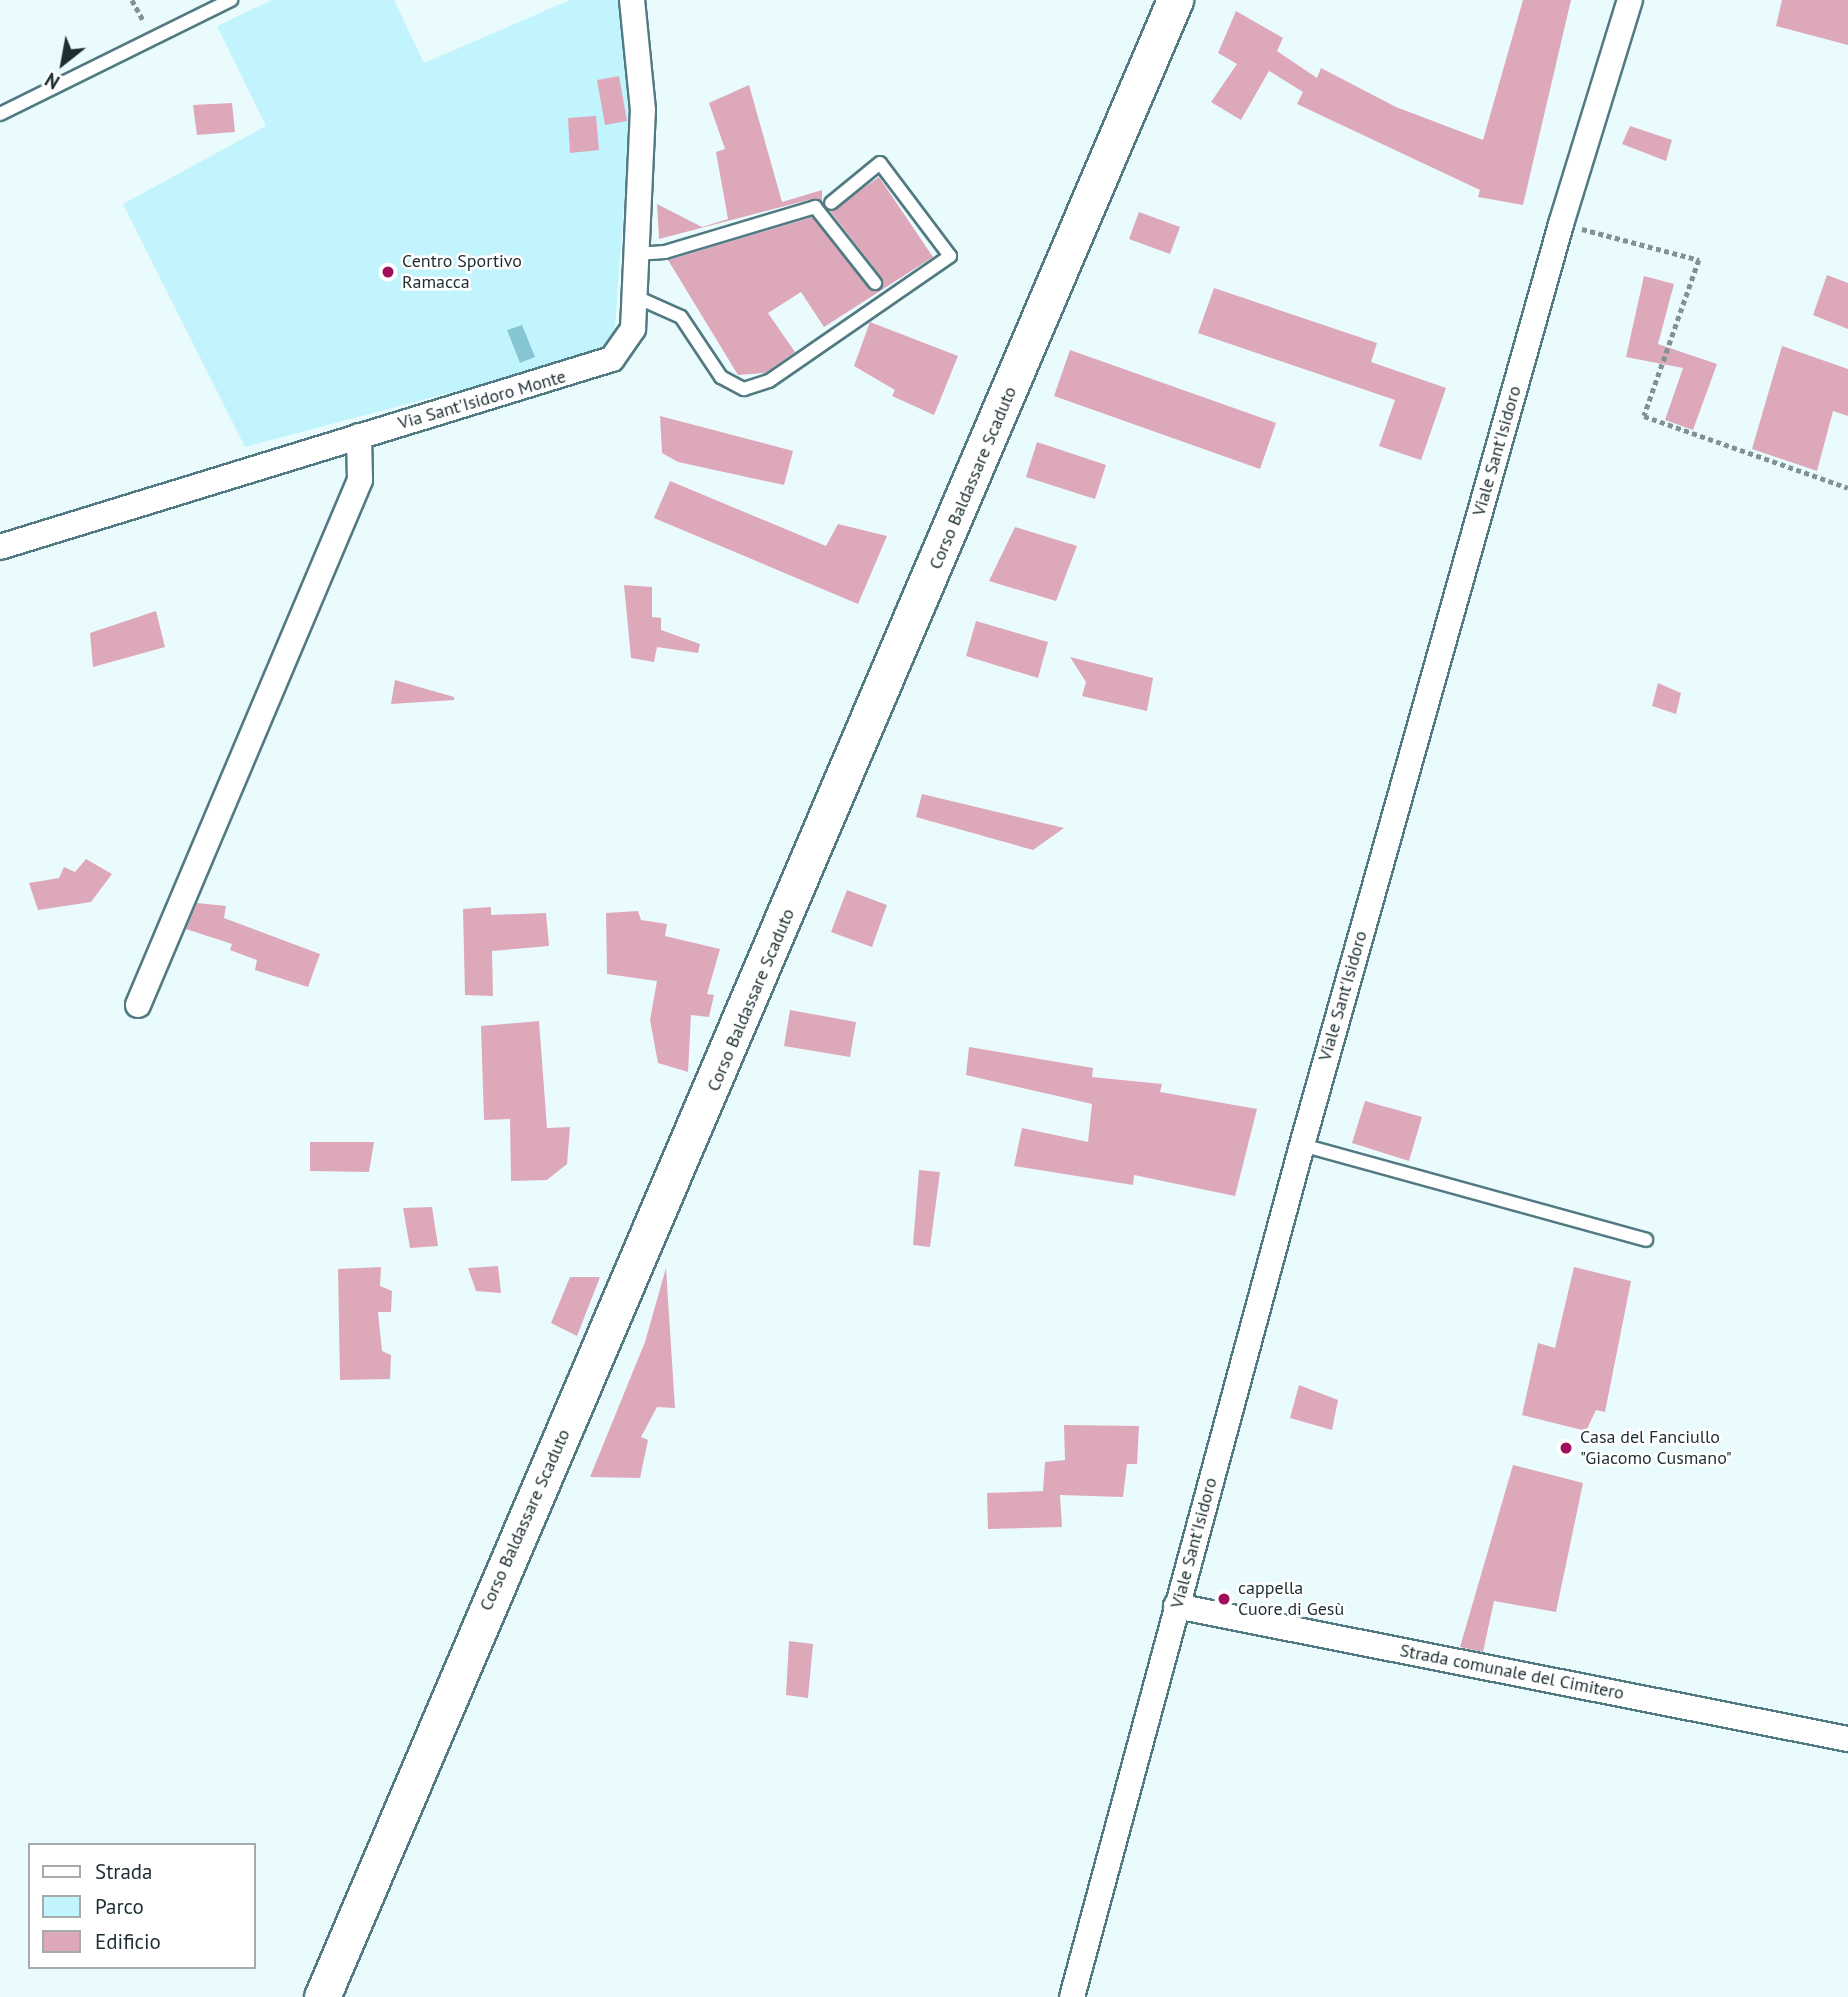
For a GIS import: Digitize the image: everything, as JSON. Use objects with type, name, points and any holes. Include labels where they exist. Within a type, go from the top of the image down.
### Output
[{"type":"street","name":"Via Sant'Isidoro Monte","points":[[0,547],[604,363],[627,344],[634,296],[643,110],[632,0]]},
{"type":"street","name":"Corso Baldassare Scaduto","points":[[322,1997],[1175,0]]},
{"type":"street","name":"Viale Sant'Isidoro","points":[[1072,1997],[1301,1145],[1561,224],[1630,0]]},
{"type":"street","points":[[138,1005],[360,480],[359,436]]},
{"type":"street","name":"Strada comunale del Cimitero","points":[[1176,1606],[1848,1739]]},
{"type":"lane","points":[[0,114],[231,0]]},
{"type":"lane","points":[[634,296],[681,317],[721,377],[744,389],[769,381],[950,256],[880,163],[836,201]]},
{"type":"lane","points":[[636,254],[665,252],[815,207],[875,283]]},
{"type":"lane","points":[[1301,1145],[1646,1240]]},
{"type":"path","points":[[132,0],[152,39]]},
{"type":"path","points":[[1561,224],[1699,260],[1644,415],[1848,488]]},
{"type":"green space","name":"Centro Sportivo Ramacca","points":[[272,0],[394,0],[424,63],[570,0],[619,0],[630,124],[614,340],[603,352],[245,447],[123,204],[266,126],[217,26]]},
{"type":"shaded area","points":[[522,325],[535,357],[520,363],[507,330]]},
{"type":"building","points":[[1523,0],[1571,0],[1523,205],[1478,197],[1480,190],[1297,104],[1303,92],[1269,71],[1241,120],[1211,102],[1237,64],[1218,53],[1236,11],[1283,38],[1277,51],[1317,78],[1321,68],[1396,107],[1483,140]]},
{"type":"building","points":[[1782,0],[1848,0],[1848,45],[1776,26]]},
{"type":"building","points":[[619,76],[627,121],[605,125],[597,80]]},
{"type":"building","points":[[749,85],[782,202],[822,190],[822,202],[812,199],[659,239],[657,204],[702,227],[728,219],[716,152],[725,149],[709,103]]},
{"type":"building","points":[[232,103],[235,132],[197,135],[193,105]]},
{"type":"building","points":[[596,116],[599,150],[570,153],[568,118]]},
{"type":"building","points":[[1630,126],[1672,140],[1666,161],[1622,144]]},
{"type":"building","points":[[879,177],[933,257],[824,327],[801,292],[768,313],[795,352],[765,373],[738,375],[668,260],[812,217],[877,291],[882,278],[830,211]]},
{"type":"building","points":[[1139,212],[1180,227],[1170,254],[1129,239]]},
{"type":"building","points":[[1827,275],[1848,283],[1848,329],[1813,315]]},
{"type":"building","points":[[1644,276],[1674,284],[1658,344],[1717,364],[1693,430],[1665,420],[1683,368],[1626,357]]},
{"type":"building","points":[[1214,288],[1377,343],[1371,362],[1446,388],[1421,460],[1379,446],[1395,400],[1198,333]]},
{"type":"building","points":[[870,322],[958,356],[934,415],[892,396],[895,390],[854,366]]},
{"type":"building","points":[[1782,346],[1848,369],[1848,416],[1833,411],[1817,471],[1752,449]]},
{"type":"building","points":[[1070,350],[1276,423],[1260,469],[1054,396]]},
{"type":"building","points":[[660,416],[793,451],[784,485],[678,462],[662,453]]},
{"type":"building","points":[[1037,442],[1106,465],[1095,499],[1026,477]]},
{"type":"building","points":[[670,481],[826,546],[838,524],[887,536],[858,604],[654,518]]},
{"type":"building","points":[[1015,527],[1077,546],[1056,601],[989,581]]},
{"type":"building","points":[[624,585],[652,587],[652,617],[661,618],[661,630],[700,644],[698,653],[657,647],[654,662],[631,658]]},
{"type":"building","points":[[156,611],[165,647],[93,667],[90,633]]},
{"type":"building","points":[[976,621],[1048,642],[1038,678],[966,656]]},
{"type":"building","points":[[1070,657],[1153,678],[1147,711],[1082,696],[1086,682]]},
{"type":"building","points":[[395,680],[454,697],[454,700],[391,704]]},
{"type":"building","points":[[1658,683],[1681,693],[1676,714],[1652,706]]},
{"type":"building","points":[[922,794],[1064,828],[1033,850],[916,817]]},
{"type":"building","points":[[86,859],[112,874],[91,902],[38,910],[29,883],[59,878],[64,867],[75,872]]},
{"type":"building","points":[[847,890],[887,905],[872,947],[831,932]]},
{"type":"building","points":[[197,903],[226,906],[224,918],[320,954],[308,987],[255,970],[257,960],[230,950],[232,944],[186,929]]},
{"type":"building","points":[[491,907],[491,915],[546,913],[549,946],[492,951],[493,996],[465,995],[463,909]]},
{"type":"building","points":[[638,911],[641,920],[667,924],[665,936],[720,949],[707,994],[714,995],[709,1017],[691,1015],[688,1072],[658,1063],[650,1020],[657,981],[607,974],[606,913]]},
{"type":"building","points":[[790,1010],[856,1022],[850,1057],[784,1046]]},
{"type":"building","points":[[539,1021],[547,1128],[570,1127],[567,1164],[547,1180],[511,1181],[510,1119],[484,1120],[481,1026]]},
{"type":"building","points":[[969,1047],[1093,1068],[1092,1077],[1162,1084],[1160,1092],[1257,1109],[1235,1196],[1134,1175],[1133,1185],[1014,1166],[1022,1128],[1088,1142],[1092,1104],[966,1075]]},
{"type":"building","points":[[1365,1101],[1422,1117],[1409,1161],[1352,1143]]},
{"type":"building","points":[[310,1142],[374,1142],[369,1172],[310,1171]]},
{"type":"building","points":[[919,1170],[940,1172],[930,1247],[913,1245]]},
{"type":"building","points":[[432,1207],[438,1246],[410,1248],[403,1208]]},
{"type":"building","points":[[498,1266],[501,1293],[476,1291],[468,1268]]},
{"type":"building","points":[[381,1267],[380,1286],[392,1291],[391,1312],[378,1312],[382,1351],[391,1355],[390,1379],[340,1380],[338,1269]]},
{"type":"building","points":[[1574,1267],[1631,1281],[1605,1412],[1596,1410],[1586,1431],[1522,1415],[1538,1343],[1555,1348]]},
{"type":"building","points":[[666,1268],[675,1408],[657,1407],[641,1437],[648,1440],[640,1478],[590,1477],[645,1342]]},
{"type":"building","points":[[570,1277],[600,1277],[577,1336],[551,1323]]},
{"type":"building","points":[[1299,1385],[1338,1400],[1332,1430],[1290,1418]]},
{"type":"building","points":[[1064,1425],[1139,1426],[1137,1464],[1127,1464],[1123,1497],[1060,1495],[1062,1527],[988,1529],[987,1493],[1043,1491],[1045,1462],[1065,1460]]},
{"type":"building","points":[[1513,1465],[1583,1483],[1556,1612],[1494,1601],[1483,1652],[1460,1647]]},
{"type":"building","points":[[789,1641],[813,1644],[808,1698],[786,1695]]},
{"type":"place","name":"Centro Sportivo Ramacca","points":[[388,272]]},
{"type":"place","name":"Casa del Fanciullo \"Giacomo Cusmano\"","points":[[1566,1448]]},
{"type":"place","name":"cappella Cuore di Gesù","points":[[1224,1599]]}]
